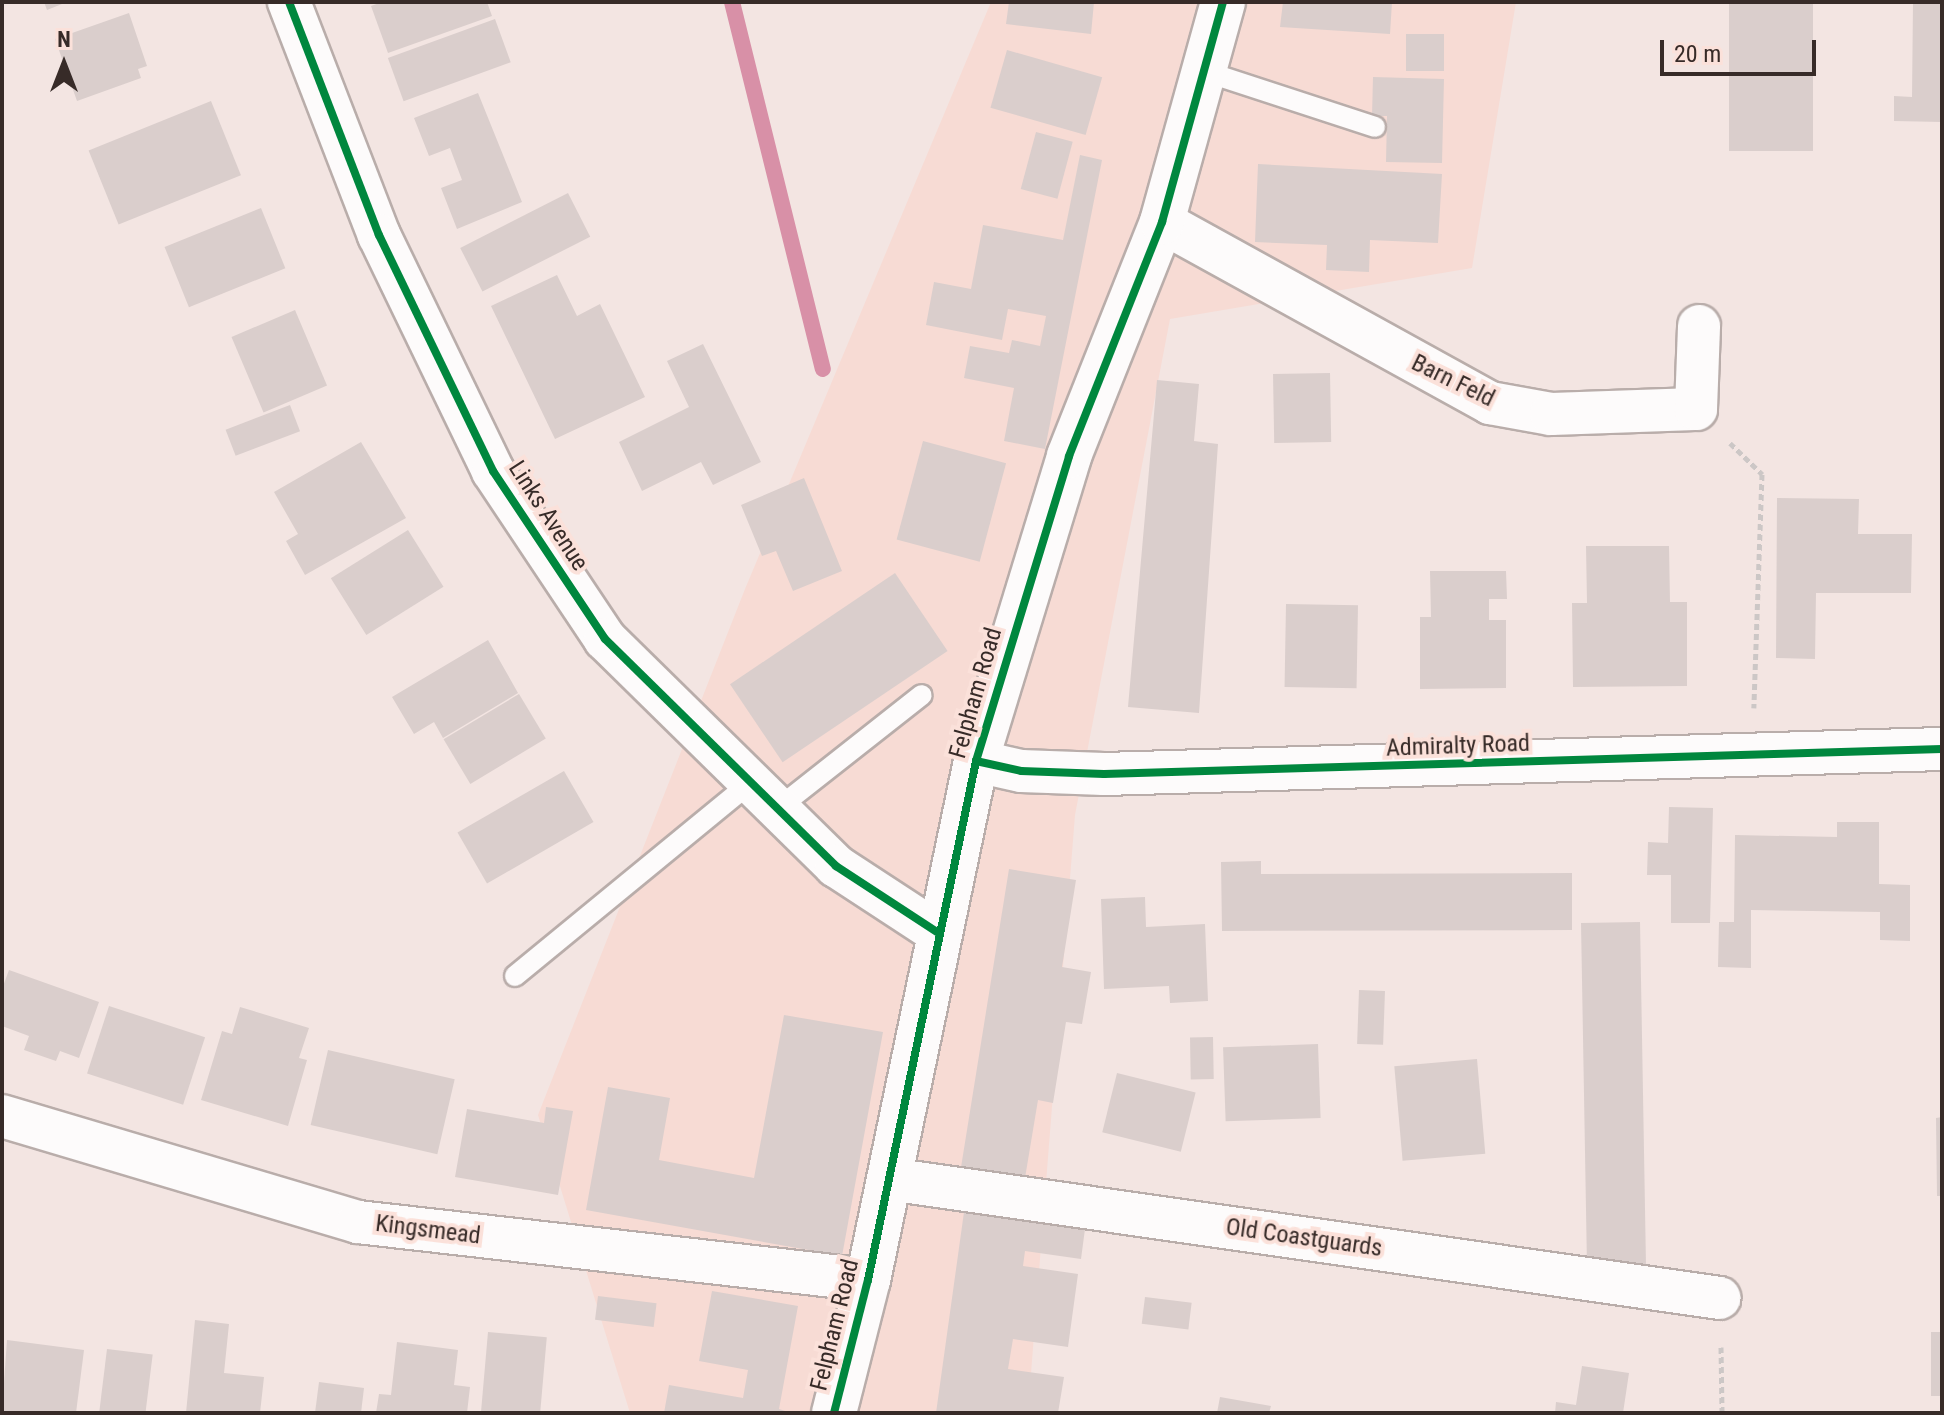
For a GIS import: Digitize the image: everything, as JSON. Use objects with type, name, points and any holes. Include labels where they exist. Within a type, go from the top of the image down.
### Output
[{"type":"street","name":"Links Avenue","points":[[289,2],[379,235],[493,471],[605,639],[836,866],[937,932]]},
{"type":"street","name":"Felpham Road","points":[[834,1413],[868,1280],[937,932],[976,761],[1069,456],[1162,222],[1201,70],[1223,2]]},
{"type":"street","name":"Barn Feld","points":[[1162,222],[1490,403],[1551,414],[1696,409]]},
{"type":"street","points":[[1696,409],[1699,326]]},
{"type":"street","name":"Admiralty Road","points":[[976,761],[1021,771],[1104,774],[1942,749]]},
{"type":"street","name":"Kingsmead","points":[[2,1116],[358,1222],[868,1280]]},
{"type":"street","name":"Old Coastguards","points":[[889,1179],[1720,1298]]},
{"type":"lane","points":[[1201,70],[1375,127]]},
{"type":"lane","points":[[515,976],[763,796],[922,695]]},
{"type":"path","points":[[1696,409],[1762,474],[1752,754]]},
{"type":"path","points":[[1720,1298],[1722,1413]]},
{"type":"shaded area","points":[[991,2],[1516,2],[1472,268],[1170,319],[1075,815],[1030,1386],[1012,1413],[630,1413],[538,1115],[745,589]]},
{"type":"building","points":[[44,2],[67,2],[47,10]]},
{"type":"building","points":[[382,2],[487,2],[492,16],[388,53],[371,6]]},
{"type":"building","points":[[1009,2],[1094,2],[1091,34],[1006,24]]},
{"type":"building","points":[[1283,2],[1392,2],[1390,34],[1280,27]]},
{"type":"building","points":[[1729,2],[1813,2],[1813,151],[1729,151]]},
{"type":"building","points":[[1913,2],[1942,2],[1942,122],[1894,121],[1894,96],[1912,97]]},
{"type":"building","points":[[129,13],[147,66],[138,69],[141,78],[77,101],[55,39]]},
{"type":"building","points":[[495,19],[511,62],[404,101],[388,58]]},
{"type":"building","points":[[1406,34],[1444,34],[1444,71],[1406,71]]},
{"type":"building","points":[[1007,50],[1102,77],[1086,135],[990,108]]},
{"type":"building","points":[[1373,77],[1444,79],[1442,163],[1386,162],[1387,116],[1372,116]]},
{"type":"building","points":[[478,93],[522,202],[457,229],[441,188],[462,180],[450,148],[429,156],[414,118]]},
{"type":"building","points":[[211,101],[241,175],[119,225],[89,150]]},
{"type":"building","points":[[1036,132],[1073,142],[1057,199],[1021,189]]},
{"type":"building","points":[[1080,155],[1102,160],[1045,449],[1004,441],[1014,388],[964,378],[970,346],[1009,353],[1012,340],[1040,346],[1046,316],[1008,309],[1002,340],[926,325],[934,282],[971,289],[983,225],[1063,240]]},
{"type":"building","points":[[1258,164],[1442,174],[1438,243],[1370,240],[1369,272],[1326,270],[1327,245],[1255,242]]},
{"type":"building","points":[[568,193],[590,237],[482,292],[460,248]]},
{"type":"building","points":[[261,208],[285,268],[189,307],[165,247]]},
{"type":"building","points":[[557,275],[577,316],[600,304],[645,397],[555,439],[491,306]]},
{"type":"building","points":[[295,310],[327,385],[264,412],[231,337]]},
{"type":"building","points":[[703,344],[761,462],[713,485],[701,462],[642,491],[619,442],[689,407],[667,361]]},
{"type":"building","points":[[1330,373],[1331,442],[1274,443],[1273,374]]},
{"type":"building","points":[[1157,380],[1199,384],[1194,441],[1218,444],[1199,713],[1128,707]]},
{"type":"building","points":[[290,405],[300,431],[236,456],[226,430]]},
{"type":"building","points":[[923,441],[1006,463],[980,562],[897,540]]},
{"type":"building","points":[[361,442],[406,518],[305,575],[286,541],[298,534],[274,492]]},
{"type":"building","points":[[804,478],[842,571],[793,591],[776,551],[762,556],[741,505]]},
{"type":"building","points":[[1777,498],[1859,499],[1858,534],[1912,534],[1911,593],[1816,593],[1815,659],[1776,658]]},
{"type":"building","points":[[408,530],[444,587],[366,635],[331,578]]},
{"type":"building","points":[[1586,546],[1669,546],[1670,602],[1687,602],[1687,686],[1573,687],[1572,603],[1587,603]]},
{"type":"building","points":[[1430,571],[1506,571],[1507,599],[1489,599],[1489,620],[1506,620],[1506,688],[1420,689],[1420,617],[1431,617]]},
{"type":"building","points":[[895,573],[948,651],[783,762],[730,684]]},
{"type":"building","points":[[1286,604],[1358,605],[1357,688],[1285,687]]},
{"type":"building","points":[[488,640],[518,693],[443,738],[434,722],[414,734],[392,697]]},
{"type":"building","points":[[519,694],[546,739],[470,784],[444,739]]},
{"type":"building","points":[[564,771],[594,822],[487,884],[457,832]]},
{"type":"building","points":[[1669,807],[1713,808],[1710,923],[1671,923],[1671,875],[1647,875],[1648,842],[1668,843]]},
{"type":"building","points":[[1837,822],[1879,822],[1879,884],[1910,885],[1910,941],[1880,940],[1880,912],[1751,910],[1751,968],[1718,967],[1719,922],[1734,922],[1735,835],[1837,837]]},
{"type":"building","points":[[1261,861],[1261,874],[1572,873],[1572,930],[1222,931],[1221,862]]},
{"type":"building","points":[[1009,869],[1076,880],[1062,967],[1091,972],[1082,1024],[1066,1022],[1053,1103],[1038,1100],[1022,1196],[958,1186]]},
{"type":"building","points":[[1145,897],[1146,927],[1205,924],[1208,1001],[1170,1003],[1169,986],[1104,989],[1101,899]]},
{"type":"building","points":[[1640,922],[1646,1268],[1587,1269],[1581,923]]},
{"type":"building","points":[[9,970],[99,1002],[79,1058],[60,1051],[56,1061],[24,1050],[29,1036],[2,1026],[2,989]]},
{"type":"building","points":[[1359,990],[1385,991],[1383,1045],[1357,1044]]},
{"type":"building","points":[[109,1006],[205,1037],[183,1105],[87,1074]]},
{"type":"building","points":[[240,1007],[309,1028],[299,1058],[307,1060],[288,1126],[201,1100],[222,1031],[232,1034]]},
{"type":"building","points":[[784,1015],[883,1032],[842,1256],[586,1210],[608,1087],[670,1098],[659,1160],[754,1178]]},
{"type":"building","points":[[1190,1037],[1213,1037],[1214,1079],[1191,1079]]},
{"type":"building","points":[[1318,1044],[1321,1118],[1226,1121],[1223,1047]]},
{"type":"building","points":[[328,1050],[455,1079],[437,1154],[311,1125]]},
{"type":"building","points":[[1477,1059],[1485,1154],[1403,1161],[1394,1066]]},
{"type":"building","points":[[1117,1073],[1196,1093],[1181,1152],[1102,1132]]},
{"type":"building","points":[[546,1107],[573,1111],[558,1195],[455,1177],[467,1109],[544,1123]]},
{"type":"building","points":[[1942,1117],[1942,1196],[1937,1196],[1936,1118]]},
{"type":"building","points":[[964,1212],[1085,1229],[1081,1259],[1025,1251],[1023,1266],[1078,1274],[1068,1347],[1013,1339],[1008,1369],[1064,1377],[1058,1413],[936,1413]]},
{"type":"building","points":[[712,1291],[798,1306],[779,1409],[791,1413],[664,1413],[669,1385],[743,1398],[748,1370],[699,1361]]},
{"type":"building","points":[[598,1296],[657,1303],[654,1327],[595,1320]]},
{"type":"building","points":[[1145,1297],[1192,1303],[1188,1330],[1142,1324]]},
{"type":"building","points":[[195,1320],[229,1324],[224,1373],[264,1377],[260,1413],[186,1413]]},
{"type":"building","points":[[488,1332],[547,1337],[540,1413],[481,1413]]},
{"type":"building","points":[[1931,1332],[1942,1332],[1942,1396],[1931,1396]]},
{"type":"building","points":[[7,1340],[84,1350],[76,1413],[2,1411]]},
{"type":"building","points":[[397,1342],[458,1350],[454,1385],[470,1387],[467,1413],[376,1413],[379,1394],[391,1395]]},
{"type":"building","points":[[107,1349],[153,1355],[145,1413],[99,1413]]},
{"type":"building","points":[[1582,1366],[1629,1373],[1623,1413],[1555,1413],[1556,1402],[1576,1405]]},
{"type":"building","points":[[319,1382],[364,1388],[361,1413],[315,1413]]},
{"type":"building","points":[[1220,1397],[1271,1406],[1269,1413],[1217,1413]]},
{"type":"waterway","points":[[732,2],[823,369]]},
{"type":"cycle path","points":[[289,2],[379,235],[493,471],[605,639],[836,866],[937,932]]},
{"type":"cycle path","points":[[834,1413],[868,1280],[976,761],[1069,456],[1162,222],[1223,2]]},
{"type":"cycle path","points":[[976,761],[1021,771],[1104,774],[1942,749]]}]
